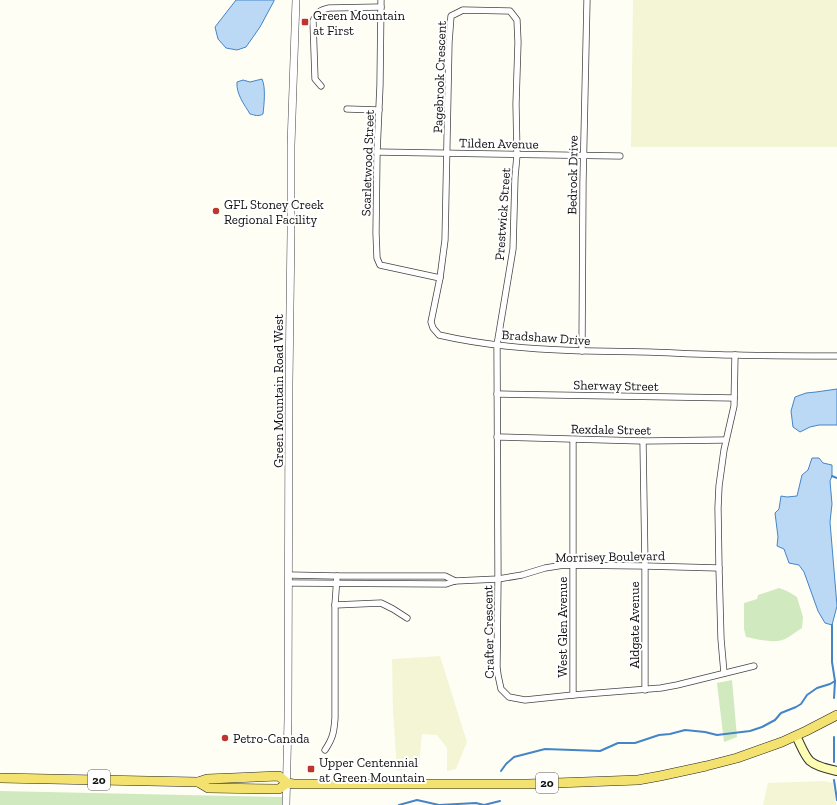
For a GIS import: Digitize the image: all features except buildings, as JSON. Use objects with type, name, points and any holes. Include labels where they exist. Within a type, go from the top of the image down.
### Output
[{"type":"main road","name":"20","points":[[0,778],[198,782],[207,779],[279,776],[287,783],[408,784],[528,784],[638,780],[738,758],[806,732],[837,715]]},
{"type":"main road","points":[[796,736],[810,761],[828,770],[837,771]]},
{"type":"street","name":"Green Mountain Road West","points":[[286,805],[288,719],[291,145],[296,0]]},
{"type":"street","name":"Scarletwood Street","points":[[381,0],[376,258],[380,265],[440,278]]},
{"type":"street","name":"Bedrock Drive","points":[[582,351],[583,155],[587,0]]},
{"type":"street","points":[[321,86],[314,79],[313,21],[317,13],[329,8],[381,7]]},
{"type":"street","name":"Pagebrook Crescent","points":[[447,154],[449,42],[451,16],[463,10],[510,11],[518,20],[516,104],[517,155]]},
{"type":"street","points":[[347,109],[379,110]]},
{"type":"street","name":"Tilden Avenue","points":[[377,152],[620,156]]},
{"type":"street","name":"Bradshaw Drive","points":[[447,154],[445,240],[440,278],[431,322],[433,328],[439,335],[497,345],[582,351],[837,356]]},
{"type":"street","name":"Prestwick Street","points":[[497,345],[512,249],[514,177],[517,155]]},
{"type":"street","name":"Crafter Crescent","points":[[497,345],[497,671],[501,689],[509,697],[525,700],[645,690],[677,686],[754,666]]},
{"type":"street","points":[[724,673],[721,639],[718,508],[719,486],[726,440],[734,406],[735,355]]},
{"type":"street","name":"Sherway Street","points":[[497,394],[734,398]]},
{"type":"street","name":"Rexdale Street","points":[[497,437],[643,441],[726,440]]},
{"type":"street","name":"West Glen Avenue","points":[[572,695],[573,440]]},
{"type":"street","name":"Aldgate Avenue","points":[[643,441],[645,690]]},
{"type":"street","name":"Morrisey Boulevard","points":[[289,583],[446,584],[455,581],[498,579],[564,565],[719,568]]},
{"type":"street","name":"Morrisey Boulevard","points":[[289,575],[445,576],[455,581]]},
{"type":"street","points":[[325,750],[333,735],[336,718],[335,605],[337,576]]},
{"type":"street","points":[[335,605],[380,603],[407,618]]},
{"type":"green space","points":[[633,0],[837,0],[837,147],[631,147]]},
{"type":"green space","points":[[779,588],[797,597],[803,617],[802,628],[787,638],[776,641],[766,641],[746,637],[744,629],[744,603],[757,599],[758,595]]},
{"type":"green space","points":[[440,656],[467,742],[456,769],[447,771],[447,748],[437,735],[422,734],[419,767],[397,771],[393,712],[392,659]]},
{"type":"green space","points":[[732,680],[737,737],[724,742],[717,683]]},
{"type":"green space","points":[[824,781],[833,783],[836,805],[763,805],[768,783]]},
{"type":"green space","points":[[0,791],[283,797],[282,805],[0,805]]},
{"type":"water","points":[[236,0],[274,0],[260,27],[246,47],[237,50],[226,48],[218,39],[215,27]]},
{"type":"water","points":[[262,79],[264,91],[263,114],[258,116],[250,114],[243,103],[239,95],[237,82],[243,80],[250,82]]},
{"type":"water","points":[[837,389],[837,425],[819,425],[810,427],[800,432],[793,427],[791,411],[795,397],[806,393]]},
{"type":"water","points":[[812,458],[819,458],[823,463],[832,465],[832,476],[830,481],[832,504],[830,522],[837,606],[832,625],[825,623],[818,611],[804,572],[799,565],[789,563],[784,549],[777,546],[778,537],[775,513],[779,509],[781,496],[797,496],[802,475],[808,470]]},
{"type":"waterway","points":[[832,476],[837,478]]},
{"type":"waterway","points":[[832,625],[832,662],[835,681],[834,698]]},
{"type":"waterway","points":[[501,771],[514,757],[545,749],[600,751],[618,743],[635,743],[659,735],[685,730],[717,735],[750,731],[775,720],[781,713],[801,704],[807,695],[817,688],[835,681]]},
{"type":"waterway","points":[[834,737],[834,762]]},
{"type":"waterway","points":[[834,780],[837,800]]},
{"type":"waterway","points":[[399,805],[417,800],[439,805],[476,803],[484,805]]},
{"type":"waterway","points":[[484,805],[500,801]]},
{"type":"place","name":"Green Mountain at First","points":[[305,22]]},
{"type":"place","name":"GFL Stoney Creek Regional Facility","points":[[216,211]]},
{"type":"place","name":"Petro-Canada","points":[[225,738]]},
{"type":"place","name":"Upper Centennial at Green Mountain","points":[[311,769]]}]
